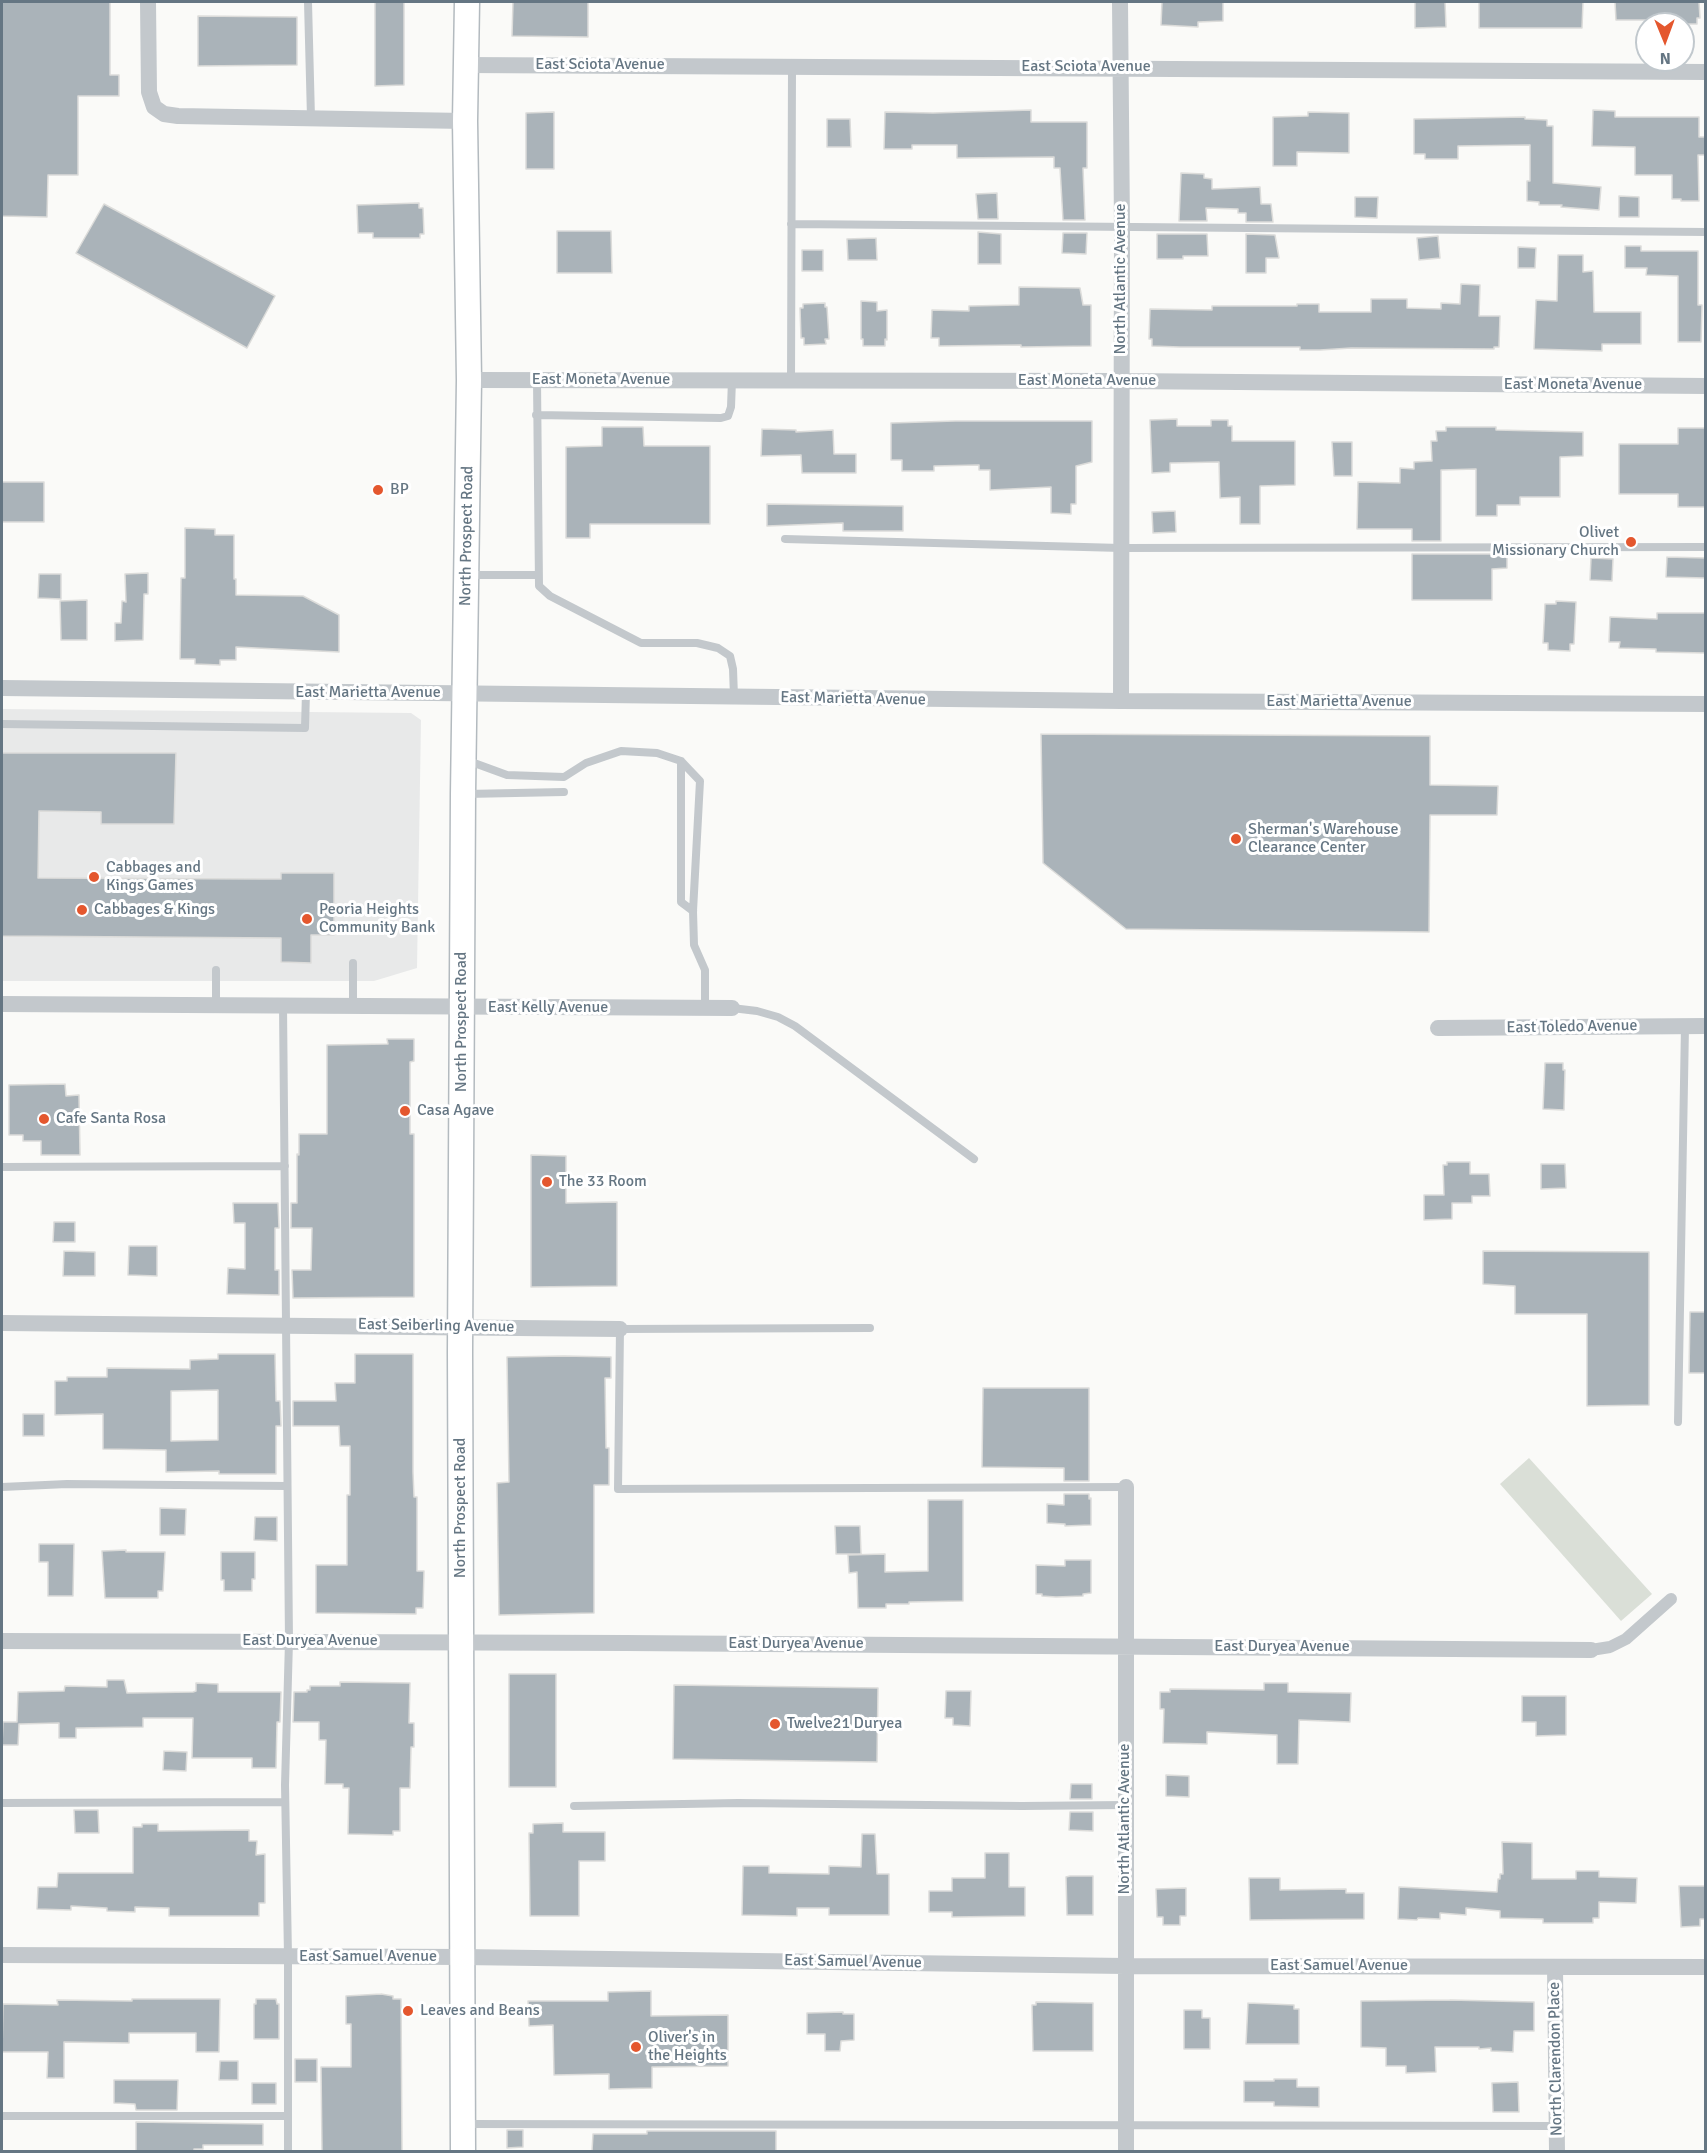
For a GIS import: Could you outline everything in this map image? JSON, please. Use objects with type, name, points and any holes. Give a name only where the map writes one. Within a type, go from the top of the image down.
[{"type":"main road","name":"North Prospect Road","points":[[463,2151],[461,1326],[463,759],[469,380],[465,121],[467,2]]},
{"type":"street","points":[[148,2],[149,92],[154,107],[164,114],[465,121]]},
{"type":"street","name":"North Atlantic Avenue","points":[[1120,2],[1121,701]]},
{"type":"street","name":"East Sciota Avenue","points":[[466,65],[1706,72]]},
{"type":"street","name":"East Moneta Avenue","points":[[469,380],[1121,381],[1706,386]]},
{"type":"street","name":"East Marietta Avenue","points":[[2,688],[1121,701],[1706,704]]},
{"type":"street","name":"East Kelly Avenue","points":[[2,1004],[732,1008]]},
{"type":"street","name":"East Toledo Avenue","points":[[1438,1028],[1706,1026]]},
{"type":"street","name":"East Seiberling Avenue","points":[[2,1323],[620,1329]]},
{"type":"street","name":"North Atlantic Avenue","points":[[1126,1487],[1126,2151]]},
{"type":"street","points":[[1591,1650],[1610,1647],[1626,1639],[1671,1599]]},
{"type":"street","name":"East Duryea Avenue","points":[[2,1641],[1591,1650]]},
{"type":"street","name":"East Samuel Avenue","points":[[2,1955],[462,1957],[1125,1966],[1706,1967]]},
{"type":"street","name":"North Clarendon Place","points":[[1555,1967],[1557,2151]]},
{"type":"lane","points":[[308,2],[311,118]]},
{"type":"lane","points":[[791,381],[792,67]]},
{"type":"lane","points":[[791,224],[1706,232]]},
{"type":"lane","points":[[537,380],[539,586],[550,596],[640,643],[697,644],[718,648],[730,656],[734,697]]},
{"type":"lane","points":[[536,415],[721,418],[728,416],[731,407],[732,380]]},
{"type":"lane","points":[[785,539],[1121,548],[1706,547]]},
{"type":"lane","points":[[466,575],[538,575]]},
{"type":"lane","points":[[2,724],[305,728],[306,693]]},
{"type":"lane","points":[[463,759],[507,775],[564,777],[586,763],[621,752],[657,753],[681,761],[700,781],[693,911],[694,945],[705,970],[705,1009]]},
{"type":"lane","points":[[681,761],[681,902],[693,911]]},
{"type":"lane","points":[[463,794],[564,792]]},
{"type":"lane","points":[[353,963],[353,1006]]},
{"type":"lane","points":[[216,970],[216,1005]]},
{"type":"lane","points":[[283,1005],[289,1641],[285,1802],[288,2151]]},
{"type":"lane","name":"East Kelly Avenue","points":[[732,1008],[757,1011],[778,1017],[795,1026],[974,1159]]},
{"type":"lane","points":[[1678,1422],[1685,1026]]},
{"type":"lane","points":[[2,1167],[285,1166]]},
{"type":"lane","name":"East Seiberling Avenue","points":[[620,1329],[870,1328]]},
{"type":"lane","points":[[620,1329],[618,1489],[1126,1487]]},
{"type":"lane","points":[[2,1486],[67,1484],[287,1486]]},
{"type":"lane","points":[[2,1803],[285,1802]]},
{"type":"lane","points":[[574,1806],[738,1803],[1125,1805]]},
{"type":"lane","points":[[2,2116],[288,2116]]},
{"type":"lane","points":[[462,2124],[1557,2126]]},
{"type":"shaded area","points":[[2,709],[411,713],[421,720],[417,968],[374,981],[2,981]]},
{"type":"shaded area","points":[[1529,1458],[1652,1594],[1621,1621],[1500,1484]]},
{"type":"building","points":[[2,2],[110,2],[110,75],[119,75],[119,96],[78,96],[78,175],[48,175],[47,217],[2,216]]},
{"type":"building","points":[[375,2],[404,2],[404,85],[375,86]]},
{"type":"building","points":[[513,2],[588,2],[588,37],[512,36]]},
{"type":"building","points":[[1162,2],[1223,2],[1223,21],[1198,22],[1198,27],[1161,25]]},
{"type":"building","points":[[1415,2],[1445,2],[1446,27],[1415,28]]},
{"type":"building","points":[[1479,2],[1583,2],[1582,28],[1479,28]]},
{"type":"building","points":[[1615,2],[1699,2],[1700,18],[1697,18],[1697,24],[1695,24],[1695,12],[1635,12],[1635,20],[1616,20]]},
{"type":"building","points":[[198,16],[297,17],[297,65],[198,66]]},
{"type":"building","points":[[1031,110],[1031,122],[1087,122],[1087,168],[1083,168],[1085,220],[1063,220],[1060,168],[1054,168],[1054,157],[957,158],[957,145],[912,145],[912,149],[884,149],[885,112]]},
{"type":"building","points":[[1593,110],[1615,111],[1615,117],[1699,117],[1699,137],[1706,137],[1706,155],[1698,155],[1699,201],[1672,199],[1672,175],[1635,175],[1635,147],[1592,146]]},
{"type":"building","points":[[554,112],[554,169],[526,169],[526,113]]},
{"type":"building","points":[[1308,112],[1349,113],[1349,153],[1297,152],[1297,166],[1273,166],[1273,117],[1308,116]]},
{"type":"building","points":[[1525,117],[1525,119],[1547,120],[1547,126],[1553,126],[1553,183],[1601,187],[1599,210],[1561,207],[1562,205],[1539,205],[1539,202],[1527,201],[1527,181],[1530,181],[1530,145],[1458,146],[1458,159],[1425,159],[1425,154],[1414,154],[1414,119]]},
{"type":"building","points":[[827,119],[850,119],[851,147],[827,147]]},
{"type":"building","points":[[1181,173],[1204,174],[1204,178],[1212,179],[1212,189],[1260,187],[1261,204],[1271,204],[1273,222],[1246,222],[1246,213],[1238,213],[1238,209],[1206,208],[1207,221],[1179,221]]},
{"type":"building","points":[[997,193],[998,219],[978,219],[976,194]]},
{"type":"building","points":[[1619,196],[1639,197],[1639,217],[1619,217]]},
{"type":"building","points":[[1355,197],[1378,197],[1377,218],[1355,217]]},
{"type":"building","points":[[419,203],[419,208],[423,208],[424,234],[420,234],[420,238],[373,238],[373,233],[358,233],[357,205]]},
{"type":"building","points":[[104,204],[275,296],[247,348],[76,253]]},
{"type":"building","points":[[557,231],[611,231],[612,273],[557,273]]},
{"type":"building","points":[[978,232],[1001,234],[1001,264],[978,264]]},
{"type":"building","points":[[1063,233],[1087,233],[1086,254],[1062,253]]},
{"type":"building","points":[[1157,234],[1207,234],[1208,256],[1157,259]]},
{"type":"building","points":[[1246,234],[1275,235],[1279,258],[1266,258],[1266,273],[1246,273]]},
{"type":"building","points":[[1438,236],[1440,258],[1419,260],[1417,238]]},
{"type":"building","points":[[876,238],[877,260],[848,260],[847,239]]},
{"type":"building","points":[[1625,246],[1641,246],[1641,251],[1698,251],[1698,305],[1702,305],[1701,342],[1678,342],[1678,276],[1646,275],[1647,268],[1625,268]]},
{"type":"building","points":[[1518,247],[1536,248],[1535,268],[1518,268]]},
{"type":"building","points":[[802,250],[823,250],[823,271],[802,271]]},
{"type":"building","points":[[1558,255],[1583,255],[1583,272],[1593,271],[1594,312],[1641,312],[1641,344],[1602,344],[1602,351],[1534,349],[1536,300],[1557,301]]},
{"type":"building","points":[[1461,284],[1480,285],[1479,316],[1500,316],[1499,347],[1494,347],[1494,349],[1300,350],[1300,347],[1152,346],[1152,339],[1149,339],[1150,309],[1212,310],[1212,306],[1319,304],[1319,312],[1371,312],[1371,299],[1407,299],[1407,308],[1441,309],[1441,303],[1460,304]]},
{"type":"building","points":[[1019,287],[1080,288],[1083,305],[1091,305],[1091,346],[939,346],[939,338],[931,338],[932,310],[969,311],[969,306],[1019,305]]},
{"type":"building","points":[[861,301],[877,302],[877,311],[887,310],[885,346],[863,346]]},
{"type":"building","points":[[825,303],[829,339],[825,339],[826,344],[804,345],[804,338],[801,338],[800,308],[803,308],[803,304]]},
{"type":"building","points":[[1177,419],[1177,426],[1211,426],[1211,420],[1228,420],[1228,426],[1232,426],[1232,441],[1295,441],[1295,485],[1260,486],[1260,524],[1240,524],[1240,497],[1220,498],[1219,462],[1170,463],[1170,472],[1152,473],[1150,420]]},
{"type":"building","points":[[1092,421],[1092,462],[1076,466],[1076,504],[1071,504],[1071,514],[1051,513],[1051,487],[990,490],[990,470],[979,470],[979,465],[934,466],[934,471],[902,471],[902,460],[891,460],[891,423]]},
{"type":"building","points":[[602,427],[643,427],[644,446],[710,446],[710,524],[590,524],[590,538],[566,538],[566,447],[602,446]]},
{"type":"building","points":[[1446,427],[1496,427],[1496,430],[1583,432],[1583,456],[1560,457],[1560,497],[1520,497],[1520,505],[1497,505],[1497,516],[1476,516],[1476,469],[1441,470],[1441,541],[1412,541],[1412,529],[1357,529],[1358,482],[1400,483],[1400,468],[1414,469],[1414,462],[1432,461],[1431,441],[1437,441],[1436,431],[1446,431]]},
{"type":"building","points":[[1678,428],[1706,428],[1706,507],[1678,507],[1678,494],[1619,494],[1619,444],[1678,444]]},
{"type":"building","points":[[762,429],[796,430],[796,432],[833,430],[834,454],[856,454],[856,473],[802,473],[801,455],[761,456]]},
{"type":"building","points":[[1332,442],[1352,442],[1352,476],[1334,476]]},
{"type":"building","points":[[2,482],[44,482],[44,522],[2,522]]},
{"type":"building","points":[[767,504],[903,506],[903,531],[843,531],[843,523],[767,526]]},
{"type":"building","points":[[1175,511],[1176,532],[1153,533],[1152,512]]},
{"type":"building","points":[[185,528],[215,529],[215,535],[234,535],[236,595],[303,596],[339,615],[339,652],[236,647],[236,660],[220,660],[220,665],[195,664],[195,659],[180,659],[181,578],[185,578]]},
{"type":"building","points":[[1412,554],[1507,554],[1507,568],[1492,569],[1492,600],[1412,600]]},
{"type":"building","points":[[1667,557],[1706,558],[1706,578],[1666,577]]},
{"type":"building","points":[[1591,558],[1613,559],[1612,581],[1590,580]]},
{"type":"building","points":[[148,573],[148,594],[144,594],[143,640],[115,641],[115,623],[121,623],[122,601],[126,602],[125,574]]},
{"type":"building","points":[[39,574],[61,574],[61,599],[38,598]]},
{"type":"building","points":[[87,600],[87,640],[61,640],[60,601]]},
{"type":"building","points":[[1556,601],[1576,602],[1574,644],[1570,644],[1570,651],[1548,650],[1548,643],[1543,643],[1545,604],[1556,604]]},
{"type":"building","points":[[1657,613],[1706,613],[1706,653],[1656,652],[1656,649],[1619,648],[1620,642],[1609,642],[1610,617],[1657,619]]},
{"type":"building","name":"Sherman's Warehouse Clearance Center","points":[[1041,734],[1430,736],[1430,785],[1498,786],[1497,815],[1430,815],[1429,932],[1126,929],[1043,863]]},
{"type":"building","points":[[2,753],[176,753],[174,824],[101,824],[101,812],[39,811],[38,878],[281,879],[281,873],[334,873],[334,935],[311,935],[311,963],[281,962],[281,938],[2,936]]},
{"type":"building","points":[[387,1039],[414,1039],[414,1061],[410,1062],[410,1134],[414,1134],[414,1297],[293,1298],[292,1270],[311,1270],[312,1228],[291,1228],[291,1203],[297,1203],[299,1134],[327,1134],[327,1045],[388,1044]]},
{"type":"building","points":[[1545,1063],[1563,1063],[1563,1070],[1565,1070],[1564,1110],[1543,1109]]},
{"type":"building","points":[[65,1084],[66,1096],[79,1095],[80,1155],[41,1155],[41,1141],[23,1141],[23,1135],[9,1135],[9,1085]]},
{"type":"building","points":[[531,1155],[566,1156],[566,1203],[617,1202],[617,1286],[531,1287]]},
{"type":"building","points":[[1447,1162],[1470,1162],[1470,1174],[1489,1174],[1490,1196],[1472,1196],[1472,1203],[1452,1203],[1452,1219],[1424,1220],[1424,1195],[1444,1195],[1443,1165],[1447,1165]]},
{"type":"building","points":[[1541,1164],[1565,1164],[1566,1188],[1541,1189]]},
{"type":"building","points":[[233,1203],[278,1203],[279,1228],[275,1228],[275,1270],[279,1270],[279,1295],[227,1294],[228,1268],[245,1269],[245,1223],[234,1223]]},
{"type":"building","points":[[54,1222],[75,1222],[75,1242],[53,1242]]},
{"type":"building","points":[[129,1246],[157,1246],[157,1276],[128,1275]]},
{"type":"building","points":[[64,1251],[95,1252],[95,1276],[63,1276]]},
{"type":"building","points":[[1483,1251],[1649,1252],[1649,1405],[1587,1406],[1587,1314],[1515,1314],[1515,1286],[1483,1284]]},
{"type":"building","points":[[1690,1312],[1706,1312],[1706,1373],[1689,1373]]},
{"type":"building","points":[[218,1354],[275,1354],[276,1401],[280,1401],[281,1426],[276,1426],[276,1474],[219,1474],[219,1471],[166,1472],[166,1450],[103,1449],[103,1414],[55,1415],[55,1381],[67,1381],[67,1377],[107,1377],[107,1368],[190,1369],[190,1360],[218,1359]],"holes":[[[218,1390],[218,1440],[171,1441],[171,1391]]]},
{"type":"building","points":[[355,1354],[413,1354],[413,1472],[414,1497],[417,1497],[417,1571],[424,1571],[423,1608],[416,1608],[416,1614],[316,1613],[316,1565],[347,1565],[350,1446],[340,1446],[339,1426],[293,1426],[293,1401],[336,1401],[335,1383],[355,1383]]},
{"type":"building","points":[[507,1357],[611,1357],[611,1378],[605,1378],[609,1485],[594,1485],[594,1613],[499,1615],[497,1483],[509,1482]]},
{"type":"building","points":[[983,1388],[1089,1388],[1089,1481],[1064,1481],[1064,1468],[982,1467]]},
{"type":"building","points":[[23,1414],[44,1414],[44,1436],[23,1436]]},
{"type":"building","points":[[1064,1494],[1089,1494],[1091,1525],[1065,1526],[1065,1524],[1047,1523],[1047,1504],[1064,1505]]},
{"type":"building","points":[[928,1500],[963,1500],[963,1601],[909,1602],[909,1604],[886,1604],[886,1608],[858,1608],[857,1572],[849,1573],[848,1555],[885,1554],[885,1572],[928,1571]]},
{"type":"building","points":[[160,1508],[186,1509],[185,1535],[160,1535]]},
{"type":"building","points":[[255,1517],[277,1517],[277,1541],[254,1540]]},
{"type":"building","points":[[835,1526],[860,1526],[861,1554],[836,1554]]},
{"type":"building","points":[[39,1544],[74,1544],[73,1596],[48,1596],[48,1562],[39,1562]]},
{"type":"building","points":[[126,1550],[126,1552],[165,1552],[163,1591],[158,1591],[158,1598],[105,1598],[102,1551]]},
{"type":"building","points":[[221,1552],[255,1552],[255,1579],[252,1579],[252,1591],[224,1591],[224,1580],[221,1580]]},
{"type":"building","points":[[1065,1560],[1091,1560],[1091,1593],[1083,1594],[1083,1596],[1056,1597],[1036,1594],[1036,1565],[1065,1566]]},
{"type":"building","points":[[509,1674],[556,1674],[556,1787],[509,1787]]},
{"type":"building","points":[[107,1680],[124,1680],[127,1693],[193,1692],[196,1691],[196,1683],[218,1684],[218,1692],[281,1692],[280,1722],[277,1722],[276,1768],[252,1768],[252,1758],[192,1758],[193,1718],[143,1718],[143,1727],[76,1728],[76,1738],[59,1738],[59,1723],[19,1724],[18,1745],[2,1745],[3,1722],[17,1722],[18,1692],[64,1691],[65,1686],[107,1687]]},
{"type":"building","points":[[340,1682],[410,1683],[409,1723],[414,1723],[414,1747],[411,1747],[410,1788],[400,1788],[400,1831],[393,1831],[393,1835],[348,1834],[349,1788],[343,1788],[343,1784],[325,1784],[326,1740],[319,1740],[319,1722],[293,1722],[294,1692],[307,1692],[310,1686],[340,1686]]},
{"type":"building","points":[[1264,1683],[1288,1683],[1288,1692],[1351,1693],[1350,1722],[1299,1720],[1298,1764],[1277,1764],[1277,1735],[1207,1732],[1207,1744],[1163,1743],[1164,1709],[1160,1709],[1160,1692],[1170,1692],[1170,1689],[1264,1690]]},
{"type":"building","name":"Twelve21 Duryea","points":[[674,1685],[878,1688],[877,1762],[673,1759]]},
{"type":"building","points":[[946,1691],[971,1691],[970,1726],[953,1725],[953,1718],[945,1718]]},
{"type":"building","points":[[1522,1696],[1566,1696],[1566,1735],[1536,1736],[1536,1722],[1522,1722]]},
{"type":"building","points":[[164,1751],[187,1752],[186,1771],[163,1770]]},
{"type":"building","points":[[1166,1775],[1189,1776],[1189,1797],[1166,1796]]},
{"type":"building","points":[[1071,1784],[1092,1784],[1092,1799],[1070,1799]]},
{"type":"building","points":[[74,1810],[98,1810],[99,1833],[75,1833]]},
{"type":"building","points":[[1070,1812],[1093,1812],[1093,1831],[1069,1830]]},
{"type":"building","points":[[563,1823],[563,1832],[605,1832],[605,1861],[579,1861],[579,1916],[530,1916],[529,1833],[533,1833],[533,1824]]},
{"type":"building","points":[[142,1824],[158,1824],[158,1831],[249,1830],[249,1841],[257,1841],[256,1855],[265,1854],[265,1903],[259,1903],[259,1916],[169,1916],[169,1908],[135,1907],[135,1912],[71,1906],[71,1910],[37,1909],[38,1887],[57,1887],[58,1873],[133,1873],[133,1827],[142,1827]]},
{"type":"building","points":[[862,1834],[875,1834],[877,1874],[889,1874],[889,1915],[829,1915],[829,1908],[797,1908],[797,1916],[742,1915],[743,1866],[769,1866],[769,1873],[829,1874],[829,1866],[861,1867]]},
{"type":"building","points":[[1502,1842],[1532,1843],[1532,1879],[1576,1879],[1576,1871],[1599,1871],[1599,1877],[1637,1878],[1636,1903],[1599,1902],[1599,1918],[1593,1918],[1593,1923],[1543,1923],[1543,1919],[1500,1918],[1500,1911],[1466,1908],[1466,1915],[1440,1913],[1440,1919],[1398,1919],[1399,1887],[1497,1892],[1498,1879],[1500,1879],[1500,1874],[1503,1874]]},
{"type":"building","points":[[985,1853],[1009,1853],[1009,1887],[1025,1887],[1025,1916],[952,1917],[952,1912],[929,1912],[929,1891],[952,1891],[952,1878],[985,1878]]},
{"type":"building","points":[[1093,1876],[1093,1915],[1067,1915],[1066,1877]]},
{"type":"building","points":[[1249,1878],[1280,1878],[1280,1890],[1346,1889],[1346,1893],[1364,1893],[1364,1919],[1250,1920]]},
{"type":"building","points":[[1679,1886],[1706,1886],[1706,1919],[1700,1919],[1700,1926],[1681,1927]]},
{"type":"building","points":[[1186,1888],[1186,1916],[1180,1916],[1180,1925],[1163,1925],[1163,1917],[1157,1917],[1156,1889]]},
{"type":"building","points":[[651,1991],[651,2016],[728,2015],[728,2066],[652,2067],[652,2088],[609,2089],[609,2074],[554,2075],[553,2025],[529,2026],[528,2001],[608,2001],[608,1992]]},
{"type":"building","points":[[381,1994],[393,1996],[393,1999],[401,1999],[402,2151],[322,2151],[321,2067],[351,2067],[351,2024],[346,2024],[346,1996]]},
{"type":"building","points":[[132,1999],[220,1999],[219,2052],[196,2052],[196,2033],[129,2033],[129,2043],[64,2042],[64,2078],[47,2078],[48,2052],[2,2052],[3,2004],[58,2005],[57,2000],[132,2001]]},
{"type":"building","points":[[256,1999],[276,1999],[279,2004],[279,2039],[254,2039]]},
{"type":"building","points":[[1361,2001],[1534,2002],[1534,2031],[1514,2031],[1513,2052],[1491,2051],[1491,2048],[1479,2049],[1479,2047],[1435,2047],[1436,2072],[1406,2073],[1406,2066],[1386,2066],[1386,2048],[1361,2047]]},
{"type":"building","points":[[1036,2002],[1093,2003],[1093,2051],[1033,2051],[1032,2005],[1036,2005]]},
{"type":"building","points":[[1248,2003],[1294,2005],[1294,2009],[1299,2009],[1299,2044],[1246,2044]]},
{"type":"building","points":[[1184,2010],[1202,2010],[1202,2018],[1210,2018],[1210,2049],[1184,2049]]},
{"type":"building","points":[[843,2012],[843,2014],[854,2014],[854,2040],[841,2041],[840,2051],[825,2051],[825,2034],[807,2034],[807,2013]]},
{"type":"building","points":[[295,2059],[317,2059],[317,2082],[295,2082]]},
{"type":"building","points":[[220,2061],[238,2061],[238,2080],[219,2080]]},
{"type":"building","points":[[1274,2079],[1297,2079],[1297,2087],[1319,2087],[1319,2107],[1274,2106],[1274,2102],[1244,2102],[1244,2081],[1274,2081]]},
{"type":"building","points":[[114,2080],[178,2080],[177,2110],[136,2110],[135,2104],[114,2103]]},
{"type":"building","points":[[1518,2082],[1519,2112],[1493,2112],[1492,2083]]},
{"type":"building","points":[[252,2083],[276,2083],[276,2104],[252,2104]]},
{"type":"building","points":[[136,2122],[263,2124],[263,2145],[203,2145],[203,2149],[194,2149],[194,2151],[136,2151]]},
{"type":"building","points":[[507,2130],[523,2130],[523,2147],[507,2148]]},
{"type":"building","points":[[647,2131],[776,2131],[776,2151],[592,2151],[593,2134],[647,2134]]},
{"type":"place","name":"BP","points":[[378,490]]},
{"type":"place","name":"Olivet Missionary Church","points":[[1631,542]]},
{"type":"place","name":"Sherman's Warehouse Clearance Center","points":[[1236,839]]},
{"type":"place","name":"Cabbages and Kings Games","points":[[94,877]]},
{"type":"place","name":"Cabbages & Kings","points":[[82,910]]},
{"type":"place","name":"Peoria Heights Community Bank","points":[[307,919]]},
{"type":"place","name":"Casa Agave","points":[[405,1111]]},
{"type":"place","name":"Cafe Santa Rosa","points":[[44,1119]]},
{"type":"place","name":"The 33 Room","points":[[547,1182]]},
{"type":"place","name":"Twelve21 Duryea","points":[[775,1724]]},
{"type":"place","name":"Leaves and Beans","points":[[408,2011]]},
{"type":"place","name":"Oliver's in the Heights","points":[[636,2047]]}]
